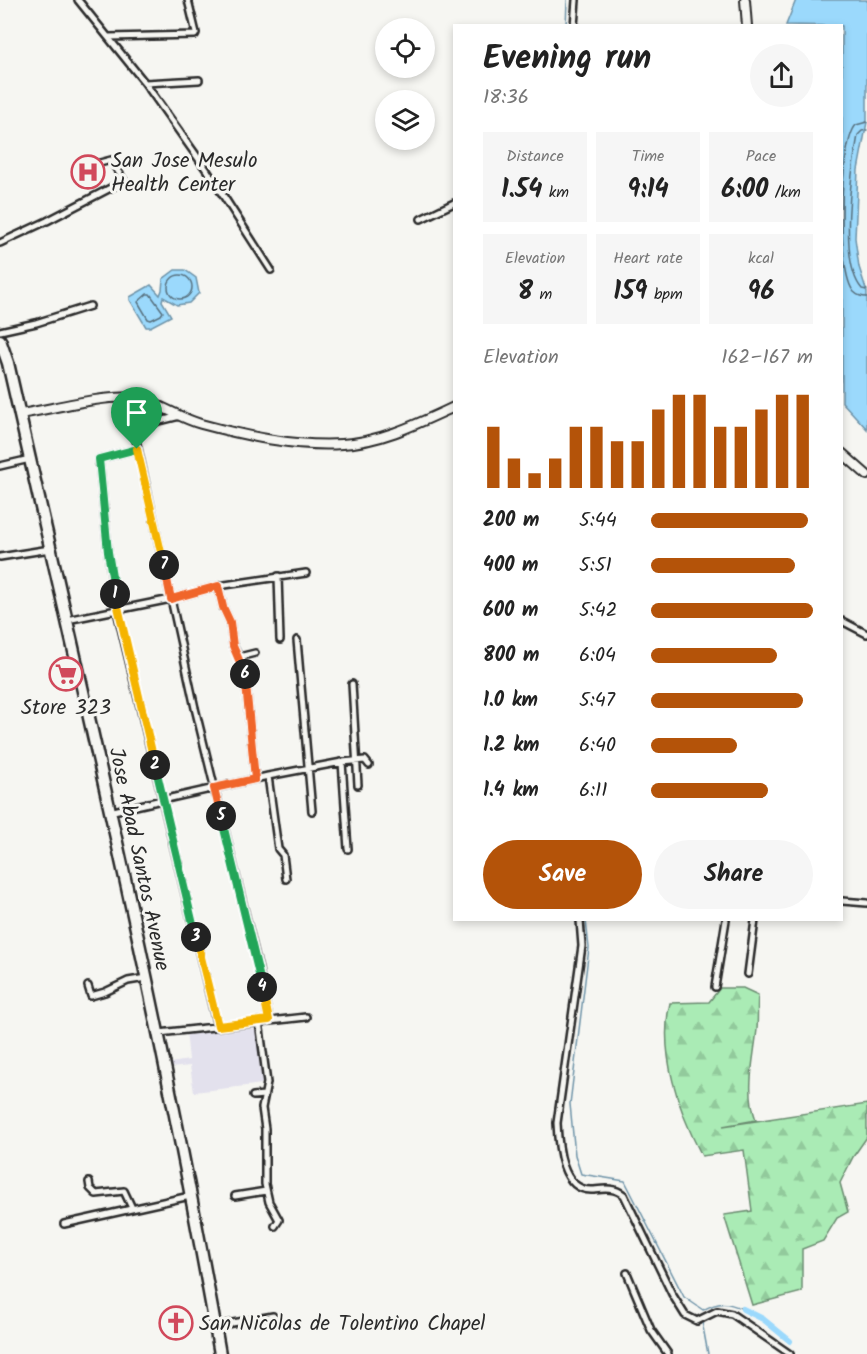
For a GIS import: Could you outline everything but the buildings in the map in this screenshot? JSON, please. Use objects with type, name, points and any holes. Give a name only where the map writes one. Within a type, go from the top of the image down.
[{"type":"highway","name":"Jose Abad Santos Avenue","points":[[0,340],[8,363],[84,690],[159,1033],[220,1354]]},
{"type":"main road","points":[[745,0],[747,24]]},
{"type":"main road","points":[[20,414],[114,398],[133,398],[147,401],[198,423],[229,431],[294,443],[342,444],[382,436],[453,407]]},
{"type":"main road","points":[[843,454],[867,475]]},
{"type":"street","points":[[78,0],[145,83],[208,172],[272,270]]},
{"type":"street","points":[[109,37],[195,35],[188,0]]},
{"type":"street","points":[[574,24],[576,0]]},
{"type":"street","points":[[145,83],[200,80]]},
{"type":"street","points":[[0,243],[124,180],[111,160],[96,164]]},
{"type":"street","points":[[421,219],[453,203]]},
{"type":"street","points":[[0,331],[90,306]]},
{"type":"street","points":[[181,416],[144,425],[135,430],[137,449],[269,1020]]},
{"type":"street","points":[[137,449],[102,456],[99,459],[108,552],[117,611],[218,1026]]},
{"type":"street","points":[[0,466],[30,459]]},
{"type":"street","points":[[0,557],[50,549]]},
{"type":"street","points":[[67,620],[171,599],[218,586],[306,573]]},
{"type":"street","points":[[278,576],[280,640]]},
{"type":"street","points":[[218,586],[223,607],[230,622],[233,646],[245,674],[255,779]]},
{"type":"street","points":[[843,622],[866,634],[867,641]]},
{"type":"street","points":[[297,640],[312,811]]},
{"type":"street","points":[[239,657],[255,653]]},
{"type":"street","points":[[352,684],[358,785]]},
{"type":"street","points":[[109,812],[308,768],[357,760],[365,760],[369,765]]},
{"type":"street","points":[[342,762],[348,849]]},
{"type":"street","points":[[267,776],[278,849],[283,855],[286,879]]},
{"type":"street","points":[[843,901],[867,903]]},
{"type":"street","points":[[580,921],[582,946],[558,1108],[558,1138],[562,1162],[570,1179],[585,1190],[614,1190],[624,1195],[667,1284],[685,1315],[697,1321],[717,1311],[732,1314],[790,1354]]},
{"type":"street","points":[[715,987],[726,921]]},
{"type":"street","points":[[748,974],[755,921]]},
{"type":"street","points":[[88,986],[92,996],[128,981],[146,978]]},
{"type":"street","points":[[159,1033],[306,1017]]},
{"type":"street","points":[[259,1021],[267,1083],[262,1108],[265,1129],[266,1191],[279,1220],[275,1226]]},
{"type":"street","points":[[253,1096],[264,1095]]},
{"type":"street","points":[[89,1182],[90,1188],[96,1194],[124,1191],[132,1208]]},
{"type":"street","points":[[235,1196],[266,1191]]},
{"type":"street","points":[[64,1224],[190,1196]]},
{"type":"street","points":[[627,1273],[651,1330],[668,1354]]},
{"type":"street","points":[[215,1326],[273,1316]]},
{"type":"shaded area","points":[[256,1023],[263,1084],[194,1092],[190,1066],[171,1068],[170,1063],[189,1060],[186,1031]]},
{"type":"green space","points":[[720,988],[743,988],[758,995],[751,1086],[756,1120],[723,1126],[867,1104],[867,1137],[853,1157],[840,1183],[848,1212],[837,1218],[823,1241],[802,1249],[802,1292],[752,1305],[724,1215],[752,1211],[744,1150],[702,1156],[679,1101],[669,1061],[667,1022],[670,1003],[709,1002]]},
{"type":"water","points":[[796,0],[867,0],[867,122],[858,170],[855,238],[859,267],[867,292],[867,429],[843,403],[843,24],[786,24]]},
{"type":"water","points":[[175,270],[185,270],[196,278],[199,293],[189,303],[177,305],[163,297],[162,301],[171,316],[146,327],[130,297],[151,285],[160,295],[163,279]]},
{"type":"waterway","points":[[566,24],[567,0]]},
{"type":"waterway","points":[[586,921],[589,948],[570,1104],[575,1155],[581,1174],[625,1181],[684,1297],[703,1310],[723,1304],[743,1309]]},
{"type":"waterway","points":[[743,1309],[763,1319],[790,1341]]},
{"type":"waterway","points":[[704,1319],[703,1327],[708,1354]]},
{"type":"place","name":"San Jose Mesulo Health Center","points":[[88,172]]},
{"type":"place","name":"Store 323","points":[[66,674]]},
{"type":"place","name":"San Nicolas de Tolentino Chapel","points":[[176,1323]]},
{"type":"route","points":[[137,449],[171,599],[218,586],[223,607],[230,622],[233,646],[245,674],[255,779],[214,788],[259,970],[269,1020],[218,1026],[117,611],[98,464],[102,456],[137,449]]}]
